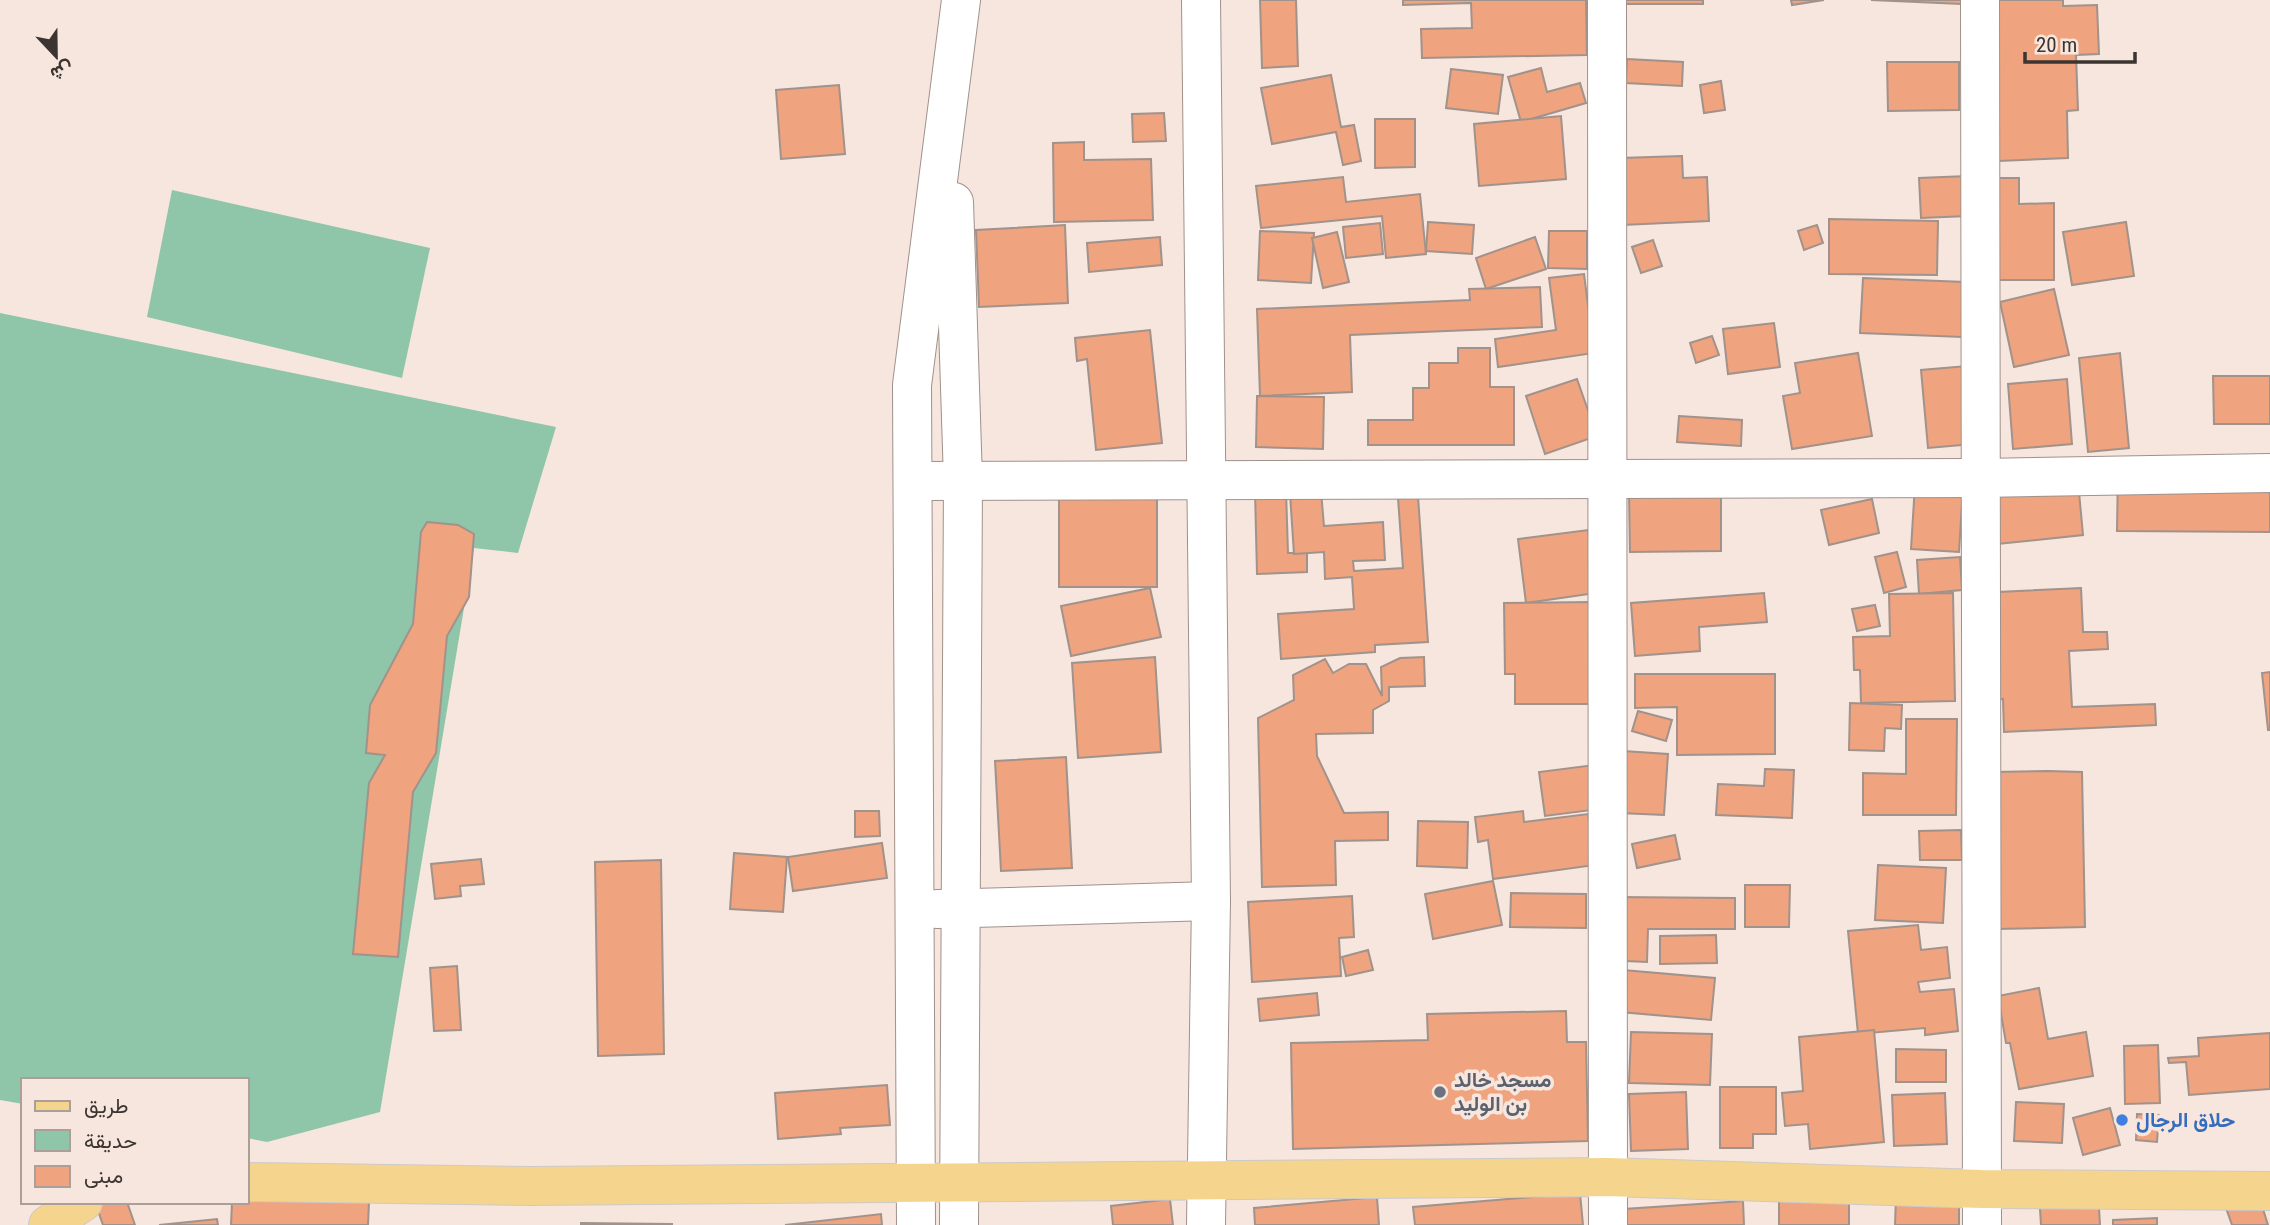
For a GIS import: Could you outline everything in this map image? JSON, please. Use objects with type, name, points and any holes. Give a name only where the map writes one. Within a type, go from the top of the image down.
[{"type":"main road","points":[[248,1182],[530,1186],[1607,1177],[1982,1207],[2270,1191]]},
{"type":"main road","points":[[48,1225],[80,1204]]},
{"type":"street","points":[[916,1225],[912,385],[961,0]]},
{"type":"street","points":[[1202,0],[1212,901],[1206,1225]]},
{"type":"street","points":[[1607,0],[1608,1225]]},
{"type":"street","points":[[1980,0],[1982,1207]]},
{"type":"street","points":[[950,83],[963,480],[959,1225]]},
{"type":"street","points":[[914,481],[1981,478],[2270,472]]},
{"type":"street","points":[[915,910],[1212,901]]},
{"type":"green space","points":[[172,190],[430,248],[402,378],[147,317]]},
{"type":"green space","points":[[0,313],[556,427],[518,553],[474,548],[380,1112],[267,1142],[248,1138],[248,1078],[21,1078],[21,1104],[0,1100]]},
{"type":"building","points":[[1260,0],[1296,0],[1298,66],[1262,68]]},
{"type":"building","points":[[1403,0],[1586,0],[1587,55],[1422,58],[1421,29],[1472,28],[1471,3],[1403,5]]},
{"type":"building","points":[[1616,0],[1703,0],[1703,4],[1616,4]]},
{"type":"building","points":[[1791,0],[1824,0],[1792,5]]},
{"type":"building","points":[[1871,0],[1961,0],[1961,4]]},
{"type":"building","points":[[1994,0],[2063,0],[2063,6],[2097,5],[2099,54],[2076,55],[2078,110],[2067,111],[2068,158],[1999,161]]},
{"type":"building","points":[[1627,59],[1683,62],[1682,86],[1626,83]]},
{"type":"building","points":[[1887,62],[1959,62],[1959,110],[1888,111]]},
{"type":"building","points":[[1541,68],[1547,92],[1580,83],[1586,103],[1521,122],[1508,77]]},
{"type":"building","points":[[1451,69],[1503,75],[1498,114],[1446,108]]},
{"type":"building","points":[[1331,75],[1341,127],[1354,125],[1361,161],[1343,165],[1336,132],[1272,144],[1261,88]]},
{"type":"building","points":[[1721,81],[1725,110],[1704,113],[1700,85]]},
{"type":"building","points":[[839,85],[845,154],[781,159],[776,90]]},
{"type":"building","points":[[1164,113],[1166,141],[1133,142],[1132,114]]},
{"type":"building","points":[[1561,116],[1566,179],[1479,186],[1474,124]]},
{"type":"building","points":[[1375,119],[1415,119],[1415,167],[1375,168]]},
{"type":"building","points":[[1084,142],[1084,160],[1151,159],[1153,220],[1054,222],[1053,143]]},
{"type":"building","points":[[1682,156],[1683,178],[1707,177],[1709,221],[1623,225],[1620,158]]},
{"type":"building","points":[[1967,176],[1968,216],[1921,218],[1919,178]]},
{"type":"building","points":[[1343,177],[1346,202],[1420,194],[1426,254],[1386,258],[1382,216],[1261,228],[1256,186]]},
{"type":"building","points":[[1990,178],[2019,178],[2019,204],[2054,203],[2054,280],[1989,280]]},
{"type":"building","points":[[1829,219],[1938,221],[1937,275],[1829,274]]},
{"type":"building","points":[[1428,222],[1474,225],[1472,254],[1426,251]]},
{"type":"building","points":[[2126,222],[2134,276],[2072,285],[2063,232]]},
{"type":"building","points":[[1380,223],[1383,254],[1346,258],[1343,227]]},
{"type":"building","points":[[1065,225],[1068,303],[979,307],[976,230]]},
{"type":"building","points":[[1817,225],[1823,243],[1804,250],[1798,231]]},
{"type":"building","points":[[1260,231],[1314,233],[1311,283],[1258,280]]},
{"type":"building","points":[[1549,231],[1587,231],[1587,269],[1548,268]]},
{"type":"building","points":[[1337,232],[1349,282],[1323,288],[1312,238]]},
{"type":"building","points":[[1160,237],[1162,265],[1089,272],[1087,243]]},
{"type":"building","points":[[1535,237],[1546,269],[1486,289],[1476,258]]},
{"type":"building","points":[[1653,240],[1662,266],[1641,273],[1632,247]]},
{"type":"building","points":[[1584,274],[1594,353],[1498,367],[1495,339],[1556,330],[1549,278]]},
{"type":"building","points":[[1863,278],[1965,282],[1962,337],[1860,333]]},
{"type":"building","points":[[1540,287],[1542,327],[1350,335],[1352,392],[1260,396],[1257,309],[1470,300],[1469,289]]},
{"type":"building","points":[[2054,289],[2069,355],[2014,367],[2000,302]]},
{"type":"building","points":[[1774,323],[1780,367],[1728,374],[1723,329]]},
{"type":"building","points":[[1150,330],[1162,443],[1096,450],[1087,359],[1077,361],[1075,338]]},
{"type":"building","points":[[1712,336],[1719,355],[1696,363],[1690,343]]},
{"type":"building","points":[[1458,348],[1490,348],[1490,387],[1514,387],[1514,445],[1368,445],[1368,420],[1413,420],[1413,388],[1429,388],[1429,363],[1458,363]]},
{"type":"building","points":[[1858,353],[1872,436],[1792,449],[1783,396],[1800,393],[1795,363]]},
{"type":"building","points":[[2120,353],[2129,448],[2088,452],[2079,358]]},
{"type":"building","points":[[1967,366],[1973,444],[1928,448],[1921,370]]},
{"type":"building","points":[[2213,376],[2270,376],[2270,424],[2214,424]]},
{"type":"building","points":[[1577,379],[1597,436],[1545,454],[1526,396]]},
{"type":"building","points":[[2067,379],[2072,444],[2013,449],[2008,384]]},
{"type":"building","points":[[1257,396],[1324,397],[1323,449],[1256,447]]},
{"type":"building","points":[[1679,416],[1742,420],[1741,446],[1677,442]]},
{"type":"building","points":[[2118,469],[2270,484],[2270,532],[2117,531]]},
{"type":"building","points":[[2078,481],[2083,535],[1998,544],[1992,490]]},
{"type":"building","points":[[1915,484],[1963,487],[1959,552],[1911,549]]},
{"type":"building","points":[[1059,488],[1157,488],[1157,587],[1059,587]]},
{"type":"building","points":[[1286,490],[1288,553],[1307,553],[1307,572],[1257,574],[1255,491]]},
{"type":"building","points":[[1321,491],[1324,526],[1383,522],[1385,560],[1353,561],[1354,571],[1403,568],[1398,498],[1418,496],[1428,642],[1375,645],[1375,652],[1281,659],[1278,614],[1354,609],[1352,577],[1325,579],[1324,552],[1294,554],[1290,494]]},
{"type":"building","points":[[1721,492],[1721,551],[1630,552],[1629,493]]},
{"type":"building","points":[[1872,499],[1879,533],[1829,545],[1821,510]]},
{"type":"building","points":[[427,522],[458,525],[474,534],[469,597],[447,636],[436,753],[413,792],[398,957],[353,954],[369,783],[385,755],[366,753],[370,705],[413,624],[421,532]]},
{"type":"building","points":[[1588,530],[1596,593],[1526,603],[1518,539]]},
{"type":"building","points":[[1897,552],[1906,587],[1884,593],[1875,557]]},
{"type":"building","points":[[1960,557],[1962,590],[1919,594],[1917,560]]},
{"type":"building","points":[[1150,588],[1161,637],[1071,656],[1061,606]]},
{"type":"building","points":[[2081,588],[2083,632],[2107,632],[2108,649],[2069,651],[2072,707],[2155,704],[2156,725],[2004,732],[2003,699],[1980,700],[1977,593]]},
{"type":"building","points":[[1764,593],[1767,622],[1699,627],[1700,651],[1635,656],[1631,603]]},
{"type":"building","points":[[1953,593],[1955,701],[1861,703],[1860,670],[1854,670],[1853,637],[1890,636],[1889,594]]},
{"type":"building","points":[[1593,602],[1593,704],[1515,704],[1515,674],[1505,674],[1504,603]]},
{"type":"building","points":[[1875,605],[1880,626],[1857,631],[1852,609]]},
{"type":"building","points":[[1155,657],[1161,752],[1078,758],[1072,663]]},
{"type":"building","points":[[1424,657],[1425,686],[1389,687],[1389,701],[1373,710],[1373,733],[1316,734],[1317,756],[1344,813],[1388,812],[1388,840],[1335,841],[1336,885],[1262,887],[1258,718],[1294,700],[1293,675],[1325,659],[1333,673],[1349,664],[1366,664],[1382,696],[1381,667],[1400,658]]},
{"type":"building","points":[[2270,672],[2270,730],[2268,730],[2262,673]]},
{"type":"building","points":[[1635,674],[1775,674],[1775,754],[1677,755],[1677,707],[1635,708]]},
{"type":"building","points":[[1850,703],[1902,705],[1901,729],[1885,728],[1884,751],[1849,750]]},
{"type":"building","points":[[1638,711],[1672,720],[1666,741],[1632,731]]},
{"type":"building","points":[[1906,719],[1957,719],[1956,815],[1863,815],[1863,773],[1906,774]]},
{"type":"building","points":[[1623,751],[1668,754],[1664,815],[1619,813]]},
{"type":"building","points":[[1066,757],[1072,868],[1001,871],[995,761]]},
{"type":"building","points":[[1594,765],[1600,809],[1545,816],[1539,772]]},
{"type":"building","points":[[1765,769],[1794,770],[1792,818],[1716,815],[1718,784],[1764,786]]},
{"type":"building","points":[[1994,772],[2082,772],[2085,927],[1997,929]]},
{"type":"building","points":[[855,811],[879,811],[880,836],[855,837]]},
{"type":"building","points":[[1523,811],[1524,822],[1588,814],[1595,865],[1493,879],[1488,840],[1478,842],[1475,817]]},
{"type":"building","points":[[1418,821],[1468,822],[1467,868],[1417,866]]},
{"type":"building","points":[[1961,830],[1962,860],[1920,860],[1919,831]]},
{"type":"building","points":[[1675,835],[1680,859],[1637,868],[1632,844]]},
{"type":"building","points":[[882,843],[887,878],[793,891],[788,857]]},
{"type":"building","points":[[734,853],[787,857],[783,912],[730,909]]},
{"type":"building","points":[[481,859],[484,884],[460,886],[461,896],[435,899],[431,864]]},
{"type":"building","points":[[661,860],[664,1054],[598,1056],[595,862]]},
{"type":"building","points":[[1878,865],[1946,868],[1943,923],[1875,920]]},
{"type":"building","points":[[1493,881],[1502,925],[1433,939],[1425,894]]},
{"type":"building","points":[[1745,885],[1790,885],[1789,927],[1745,927]]},
{"type":"building","points":[[1511,893],[1586,894],[1586,928],[1510,927]]},
{"type":"building","points":[[1352,896],[1354,937],[1339,938],[1341,976],[1252,982],[1248,902]]},
{"type":"building","points":[[1616,897],[1735,898],[1735,929],[1648,929],[1647,962],[1625,961]]},
{"type":"building","points":[[1918,925],[1921,950],[1947,947],[1950,978],[1918,982],[1920,992],[1954,989],[1958,1031],[1925,1035],[1925,1028],[1858,1034],[1848,931]]},
{"type":"building","points":[[1716,935],[1717,963],[1660,964],[1660,936]]},
{"type":"building","points":[[1368,950],[1373,970],[1346,976],[1342,957]]},
{"type":"building","points":[[457,966],[461,1030],[434,1031],[430,968]]},
{"type":"building","points":[[1623,970],[1715,978],[1711,1020],[1620,1012]]},
{"type":"building","points":[[2039,988],[2048,1039],[2086,1032],[2093,1076],[2019,1089],[2010,1043],[2006,1043],[1998,996]]},
{"type":"building","points":[[1317,993],[1319,1015],[1260,1021],[1258,999]]},
{"type":"building","name":"مسجد خالد بن الوليد","points":[[1566,1011],[1567,1042],[1586,1042],[1588,1141],[1293,1149],[1291,1043],[1428,1040],[1427,1014]]},
{"type":"building","points":[[1874,1030],[1884,1142],[1810,1149],[1808,1124],[1785,1126],[1782,1093],[1803,1091],[1799,1037]]},
{"type":"building","points":[[1631,1032],[1712,1034],[1710,1085],[1629,1083]]},
{"type":"building","points":[[2270,1033],[2270,1089],[2189,1095],[2186,1062],[2169,1063],[2168,1058],[2199,1056],[2198,1038]]},
{"type":"building","points":[[2158,1045],[2160,1103],[2125,1104],[2124,1046]]},
{"type":"building","points":[[1896,1049],[1946,1050],[1946,1082],[1896,1082]]},
{"type":"building","points":[[887,1085],[890,1125],[840,1128],[841,1134],[778,1139],[775,1093]]},
{"type":"building","points":[[1720,1087],[1776,1087],[1776,1134],[1753,1134],[1753,1148],[1720,1148]]},
{"type":"building","points":[[1686,1092],[1688,1149],[1631,1151],[1629,1094]]},
{"type":"building","points":[[1945,1093],[1947,1144],[1894,1146],[1892,1095]]},
{"type":"building","points":[[2016,1102],[2064,1104],[2062,1143],[2014,1141]]},
{"type":"building","points":[[2110,1108],[2120,1145],[2083,1155],[2073,1118]]},
{"type":"building","points":[[2137,1114],[2159,1115],[2157,1142],[2136,1140]]},
{"type":"building","points":[[2098,1191],[2100,1225],[2041,1225],[2039,1194]]},
{"type":"building","points":[[1580,1193],[1583,1225],[1415,1225],[1413,1207]]},
{"type":"building","points":[[2258,1193],[2268,1225],[2232,1225],[2225,1205]]},
{"type":"building","points":[[248,1195],[369,1202],[368,1225],[231,1225],[232,1204],[248,1204]]},
{"type":"building","points":[[1377,1197],[1379,1225],[1255,1225],[1254,1208]]},
{"type":"building","points":[[1896,1197],[1959,1198],[1959,1225],[1895,1225]]},
{"type":"building","points":[[1170,1199],[1173,1225],[1113,1225],[1111,1206]]},
{"type":"building","points":[[1779,1199],[1849,1201],[1849,1225],[1779,1225]]},
{"type":"building","points":[[1743,1201],[1744,1225],[1624,1225],[1624,1209]]},
{"type":"building","points":[[128,1204],[135,1225],[103,1225],[96,1205]]},
{"type":"building","points":[[881,1214],[882,1225],[785,1225]]},
{"type":"building","points":[[2157,1218],[2157,1225],[2113,1225],[2113,1220]]},
{"type":"building","points":[[217,1219],[218,1225],[159,1225]]},
{"type":"building","points":[[672,1224],[672,1225],[581,1225]]},
{"type":"place","name":"مسجد خالد بن الوليد","points":[[1440,1092]]},
{"type":"place","name":"حلاق الرجال","points":[[2122,1120]]}]
